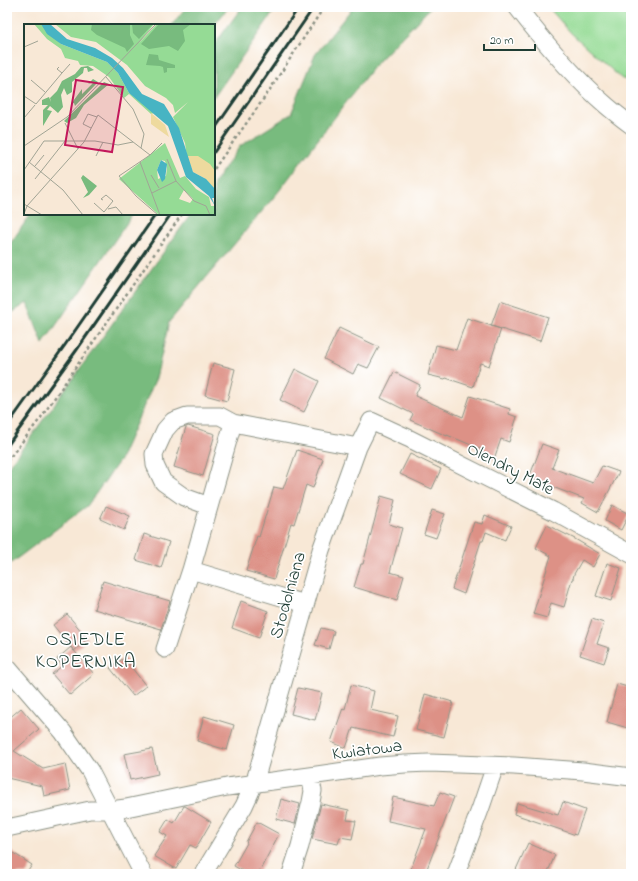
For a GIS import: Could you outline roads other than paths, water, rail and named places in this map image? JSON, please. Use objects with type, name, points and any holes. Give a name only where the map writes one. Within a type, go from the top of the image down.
[{"type":"street","points":[[517,7],[545,43],[575,75],[606,105],[631,125]]},
{"type":"street","points":[[209,506],[184,497],[163,482],[155,465],[154,454],[165,430],[173,421],[187,416],[220,416],[234,423],[358,447]]},
{"type":"street","name":"Stodolniana","points":[[203,874],[244,806],[254,784],[321,550],[358,447],[371,421]]},
{"type":"street","name":"Olendry Małe","points":[[371,421],[539,504],[631,554]]},
{"type":"street","points":[[165,649],[191,570],[234,423]]},
{"type":"street","points":[[191,570],[305,604]]},
{"type":"street","points":[[7,666],[63,732],[90,771],[143,874]]},
{"type":"street","name":"Kwiatowa","points":[[7,828],[90,810],[126,808],[227,787],[380,766],[429,763],[583,771],[631,777]]},
{"type":"street","points":[[456,874],[495,766]]},
{"type":"street","points":[[291,874],[311,802],[313,791],[310,776]]},
{"type":"railway","points":[[215,129],[299,7]]},
{"type":"railway","points":[[215,151],[314,7]]},
{"type":"railway","points":[[7,426],[155,215]]},
{"type":"railway","points":[[7,446],[76,351],[170,215]]},
{"type":"district","name":"OSIEDLE KOPERNIKA","points":[[86,649]]}]
